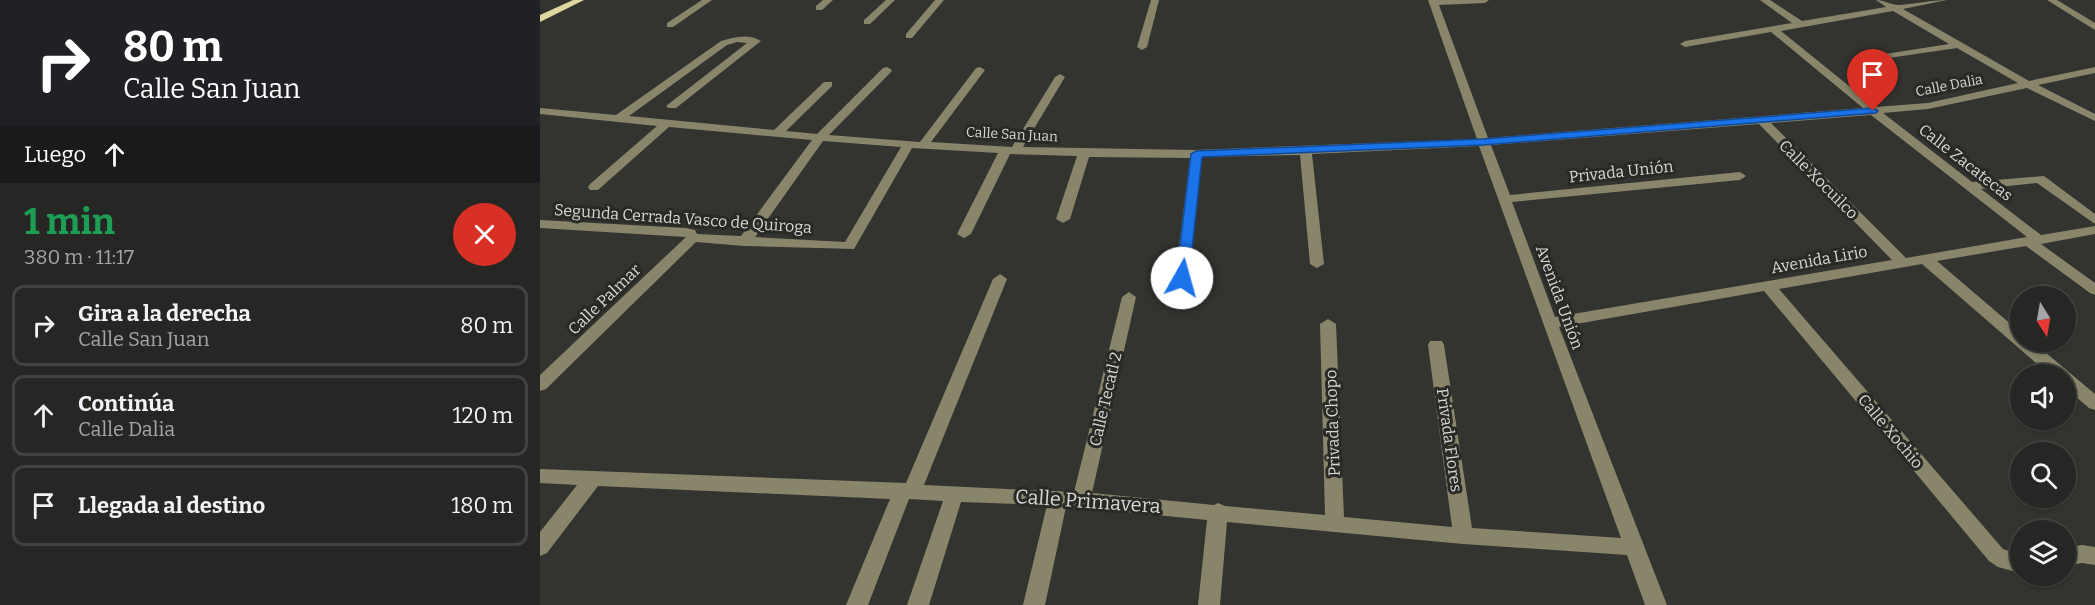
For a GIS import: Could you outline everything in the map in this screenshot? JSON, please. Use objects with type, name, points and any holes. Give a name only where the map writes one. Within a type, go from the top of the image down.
[{"type":"main road","points":[[540,20],[580,0]]},
{"type":"street","points":[[670,25],[708,0]]},
{"type":"street","points":[[819,8],[829,0]]},
{"type":"street","points":[[867,22],[891,0]]},
{"type":"street","points":[[909,36],[940,0]]},
{"type":"street","points":[[1142,47],[1155,0]]},
{"type":"street","points":[[1433,2],[1485,0]]},
{"type":"street","points":[[1764,0],[1801,25]]},
{"type":"street","points":[[1880,0],[2027,84],[2095,118]]},
{"type":"street","points":[[1685,44],[1943,0]]},
{"type":"street","points":[[2051,0],[2095,27]]},
{"type":"street","name":"Avenida Unión","points":[[1433,2],[1656,605]]},
{"type":"street","name":"Calle Zacatecas","points":[[1774,30],[2095,290]]},
{"type":"street","points":[[618,119],[729,40],[756,41],[672,106]]},
{"type":"street","points":[[1879,58],[1958,45]]},
{"type":"street","points":[[744,242],[820,137],[887,70]]},
{"type":"street","points":[[916,144],[980,70]]},
{"type":"street","name":"Calle Dalia","points":[[1483,142],[1928,106],[2095,70]]},
{"type":"street","points":[[964,234],[1011,150],[1060,77]]},
{"type":"street","points":[[778,133],[828,84]]},
{"type":"street","name":"Calle San Juan","points":[[540,111],[820,137],[1084,153],[1196,154],[1483,142]]},
{"type":"street","name":"Calle Xocuilco","points":[[1761,120],[1902,262]]},
{"type":"street","points":[[594,187],[666,124]]},
{"type":"street","name":"Segunda Cerrada Vasco de Quiroga","points":[[540,224],[686,232],[690,233],[693,238],[744,242],[849,246],[916,144]]},
{"type":"street","points":[[1306,150],[1317,264]]},
{"type":"street","points":[[1063,219],[1084,153]]},
{"type":"street","points":[[1182,278],[1196,154]]},
{"type":"street","name":"Privada Unión","points":[[1505,199],[1740,176]]},
{"type":"street","points":[[1969,186],[2040,179],[2095,220]]},
{"type":"street","name":"Avenida Lirio","points":[[1550,323],[2095,231]]},
{"type":"street","name":"Calle Palmar","points":[[540,385],[693,238]]},
{"type":"street","points":[[1925,258],[2010,331]]},
{"type":"street","points":[[857,605],[1000,279]]},
{"type":"street","name":"Calle Xochio","points":[[1769,287],[1996,555],[2010,562]]},
{"type":"street","name":"Calle Tecatl 2","points":[[1081,502],[1128,297]]},
{"type":"street","name":"Privada Chopo","points":[[1328,324],[1335,522]]},
{"type":"street","name":"Privada Flores","points":[[1436,345],[1463,536]]},
{"type":"street","points":[[2035,352],[2048,364]]},
{"type":"street","points":[[2076,388],[2095,404]]},
{"type":"street","name":"Calle Primavera","points":[[540,476],[1058,498],[1081,502],[1218,511],[1463,536],[1634,547]]},
{"type":"street","points":[[540,547],[593,479]]},
{"type":"street","points":[[918,605],[955,492]]},
{"type":"street","points":[[1034,605],[1058,498]]},
{"type":"street","points":[[1209,605],[1218,511]]},
{"type":"street","points":[[2076,555],[2095,556]]},
{"type":"route","points":[[1182,278],[1196,154],[1483,142],[1873,111]]}]
